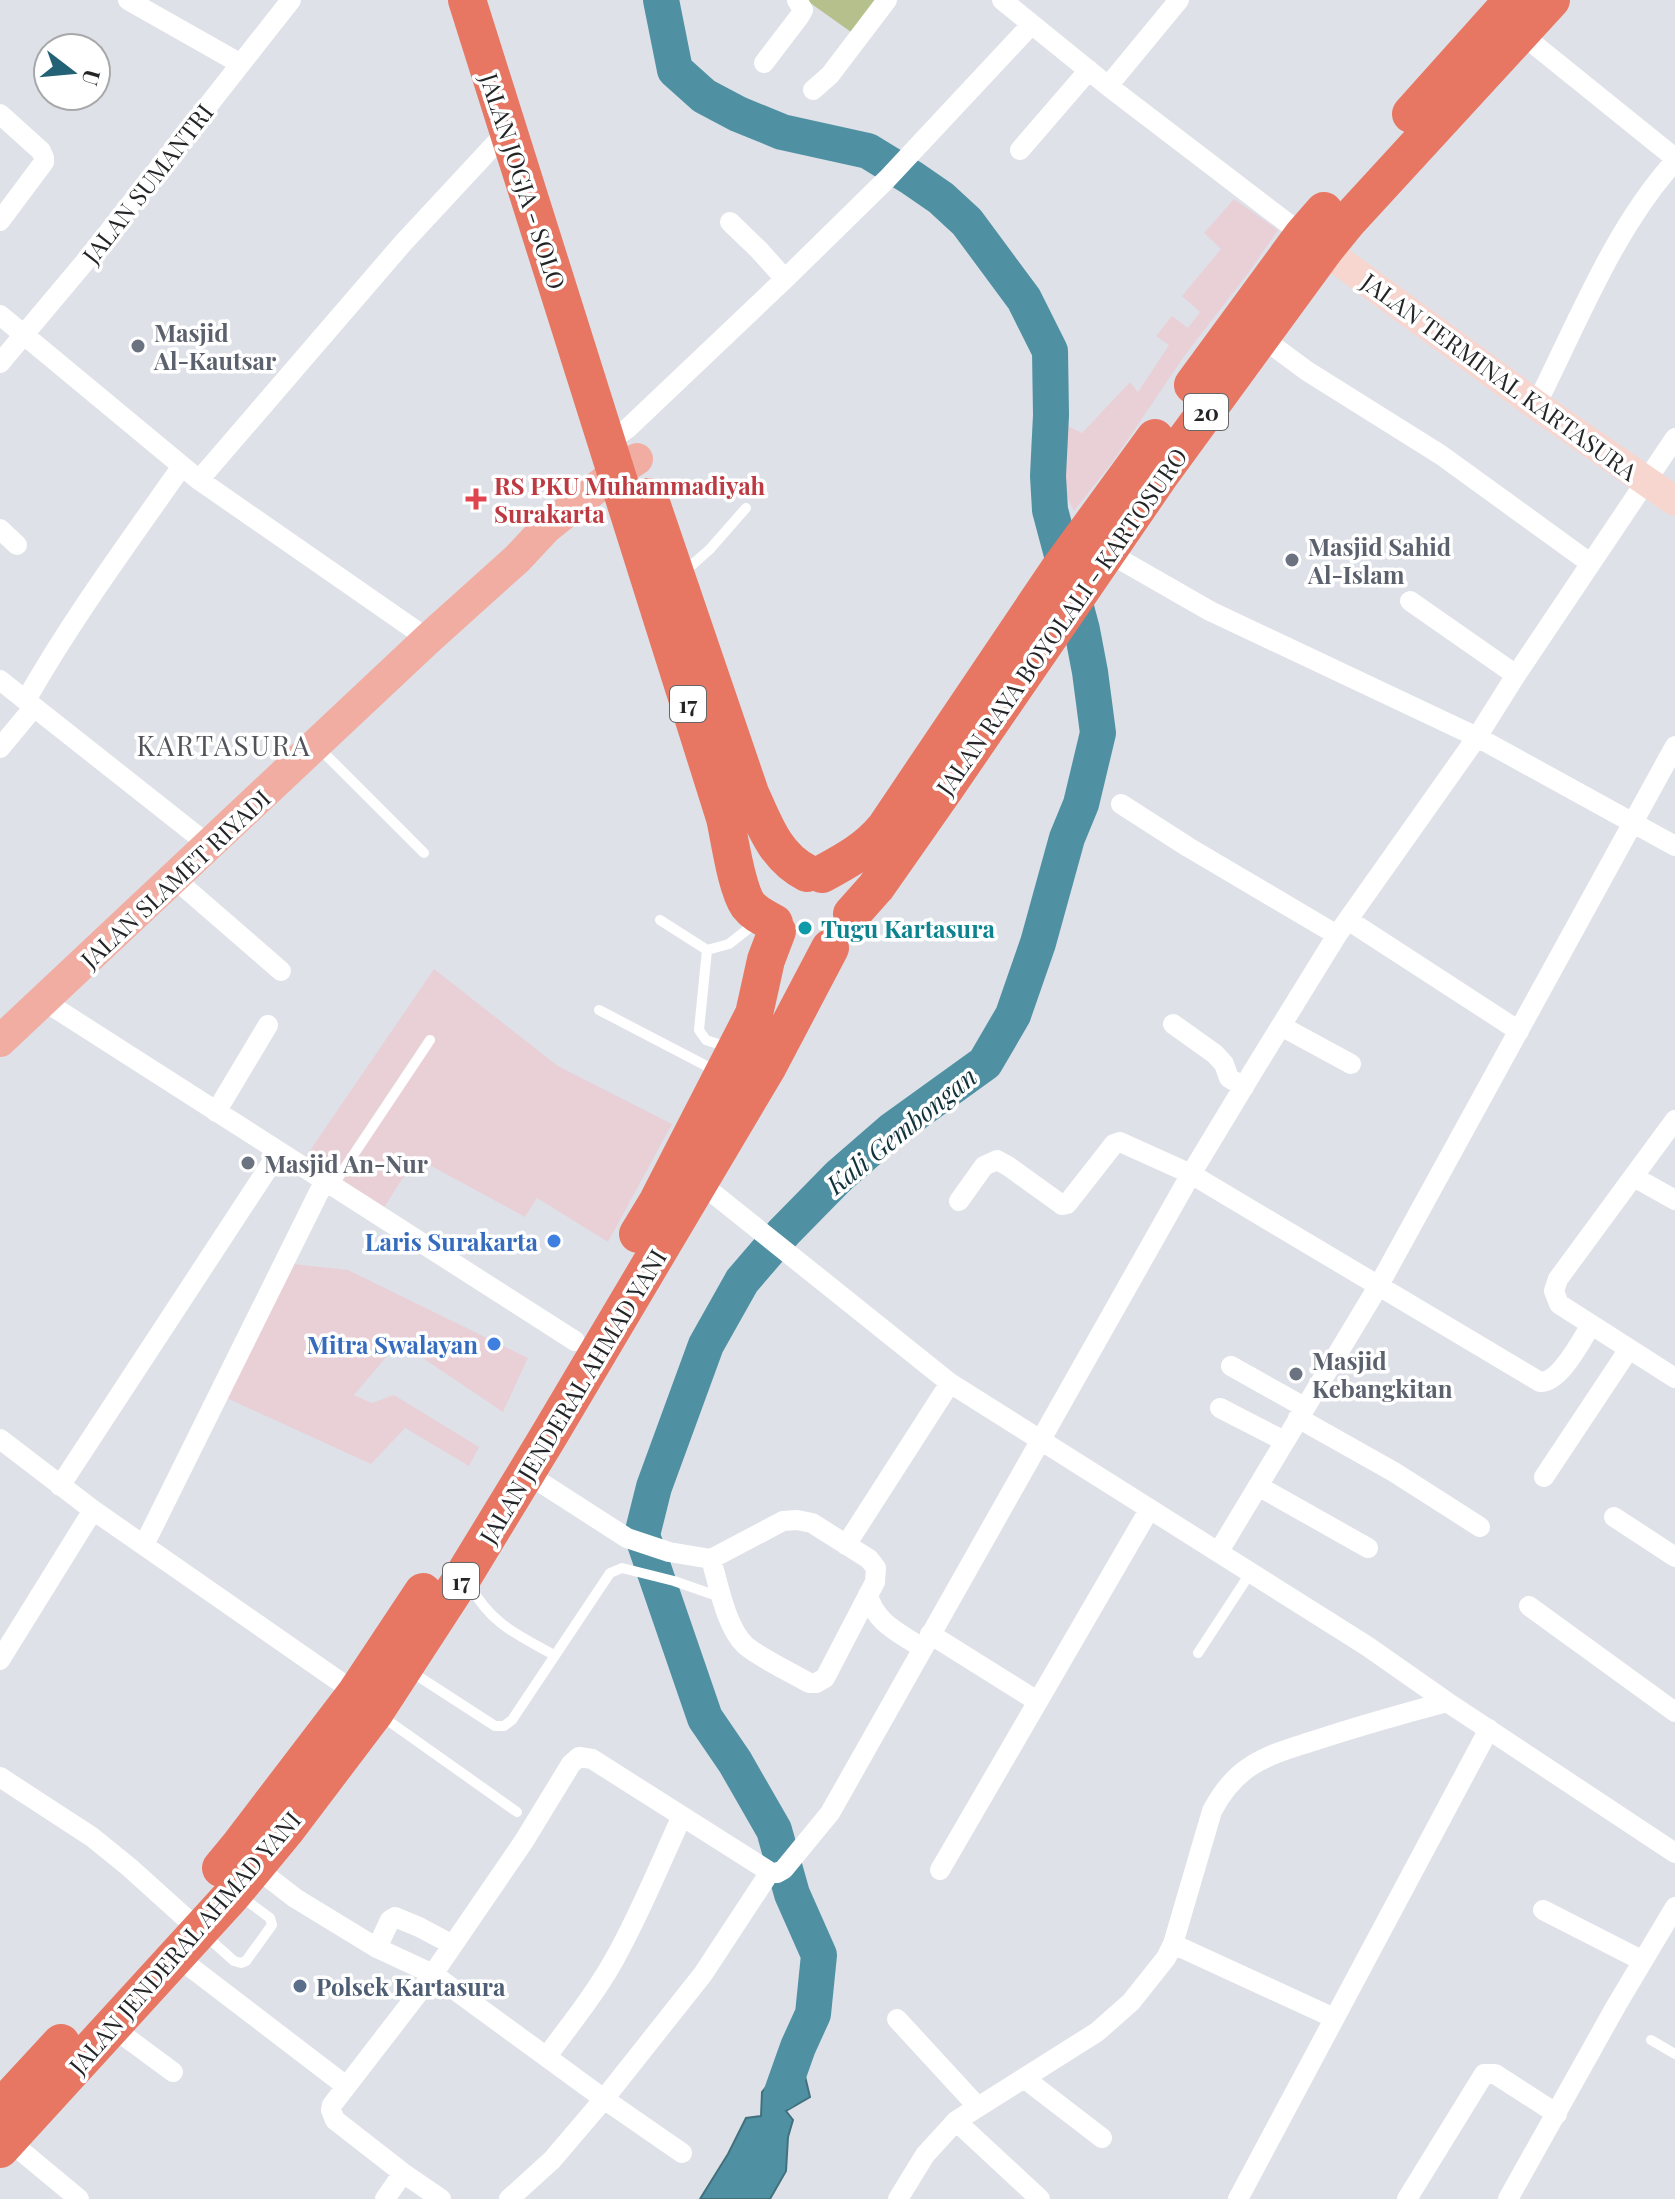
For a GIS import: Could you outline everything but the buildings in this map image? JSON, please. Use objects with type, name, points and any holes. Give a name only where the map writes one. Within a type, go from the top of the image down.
[{"type":"highway","name":"JALAN JOGJA - SOLO","points":[[467,0],[581,362],[621,451]]},
{"type":"highway","name":"JALAN JOGJA - SOLO","points":[[492,0],[596,328],[621,451]]},
{"type":"highway","name":"JALAN RAYA BOYOLALI - KARTOSURO","points":[[815,873],[842,863],[869,845],[885,828],[1085,559],[1314,242],[1516,16],[1551,0]]},
{"type":"highway","name":"JALAN RAYA BOYOLALI - KARTOSURO","points":[[852,914],[876,887],[929,812],[1066,611],[1085,559],[1160,475],[1261,337],[1314,242]]},
{"type":"highway","name":"17","points":[[621,451],[676,579],[750,793],[768,833],[792,865],[836,880],[847,892],[852,914],[846,934],[830,948],[813,952],[796,949],[747,903],[621,451]]},
{"type":"highway","name":"17","points":[[771,924],[779,891],[787,882],[815,873]]},
{"type":"highway","name":"JALAN JENDERAL AHMAD YANI","points":[[3,2132],[186,1933],[245,1879],[366,1702],[434,1575],[658,1201],[754,1014],[771,924]]},
{"type":"highway","name":"JALAN JENDERAL AHMAD YANI","points":[[3,2132],[112,2027],[186,1933],[240,1845],[366,1702],[405,1667],[526,1473],[768,1066],[830,948]]},
{"type":"main road","name":"JALAN SLAMET RIYADI","points":[[0,1041],[517,559],[621,451]]},
{"type":"street","points":[[128,0],[241,64]]},
{"type":"street","name":"JALAN SUMANTRI","points":[[0,363],[98,246],[291,0]]},
{"type":"street","points":[[764,63],[803,10],[797,0]]},
{"type":"street","points":[[813,90],[830,75],[887,0]]},
{"type":"street","points":[[1002,0],[1108,86],[1314,242]]},
{"type":"street","points":[[1108,86],[1179,0]]},
{"type":"street","points":[[1516,16],[1675,160],[1644,199],[1616,245],[1536,405]]},
{"type":"street","points":[[621,451],[785,279],[887,179],[1031,25]]},
{"type":"street","points":[[1020,150],[1089,70]]},
{"type":"street","points":[[0,114],[41,151],[44,160],[0,221]]},
{"type":"street","points":[[199,480],[403,243],[508,130]]},
{"type":"street","points":[[730,222],[785,279]]},
{"type":"street","name":"JALAN TERMINAL KARTASURA","points":[[1314,242],[1536,405],[1675,501]]},
{"type":"street","points":[[0,315],[199,480],[428,639]]},
{"type":"street","points":[[1261,337],[1307,371],[1441,455],[1590,563]]},
{"type":"street","points":[[509,2199],[552,2160],[604,2099],[703,1974],[777,1870],[830,1813],[1191,1174],[1281,1026],[1342,928],[1477,737],[1675,438]]},
{"type":"street","points":[[0,748],[30,704],[46,664],[182,466]]},
{"type":"street","points":[[0,529],[17,545]]},
{"type":"street","points":[[1085,559],[1210,611],[1477,737],[1675,846]]},
{"type":"street","points":[[1410,601],[1516,675]]},
{"type":"street","points":[[0,680],[210,846]]},
{"type":"street","points":[[1219,1551],[1379,1285],[1675,746]]},
{"type":"street","points":[[1121,804],[1188,847],[1342,928],[1519,1031]]},
{"type":"street","points":[[175,879],[281,971]]},
{"type":"street","points":[[44,1001],[575,1341]]},
{"type":"street","points":[[1173,1024],[1215,1054],[1224,1064],[1229,1078],[1244,1087]]},
{"type":"street","points":[[216,1112],[268,1025]]},
{"type":"street","points":[[1281,1026],[1351,1064]]},
{"type":"street","points":[[1675,1120],[1554,1288],[1557,1303],[1675,1378]]},
{"type":"street","points":[[959,1201],[984,1166],[997,1160],[1062,1205],[1067,1204],[1115,1142],[1191,1174],[1540,1382],[1553,1378],[1591,1325]]},
{"type":"street","points":[[60,1486],[278,1153]]},
{"type":"street","points":[[1634,1177],[1675,1200]]},
{"type":"street","points":[[699,1182],[950,1383],[1367,1646],[1675,1853]]},
{"type":"street","points":[[144,1545],[328,1185]]},
{"type":"street","points":[[1544,1477],[1629,1349]]},
{"type":"street","points":[[1231,1366],[1480,1527]]},
{"type":"street","points":[[846,1545],[950,1383]]},
{"type":"street","points":[[1220,1408],[1284,1441]]},
{"type":"street","points":[[0,1439],[93,1510],[366,1702]]},
{"type":"street","points":[[526,1473],[617,1533],[687,1557],[711,1559],[783,1521],[812,1523],[869,1559],[876,1568],[875,1582],[825,1678],[809,1683],[746,1646],[737,1636],[711,1559]]},
{"type":"street","points":[[1258,1486],[1368,1548]]},
{"type":"street","points":[[0,1660],[93,1510]]},
{"type":"street","points":[[940,1870],[1149,1510]]},
{"type":"street","points":[[1614,1517],[1675,1557]]},
{"type":"street","points":[[868,1595],[870,1606],[879,1620],[926,1641],[1037,1701]]},
{"type":"street","points":[[1529,1606],[1675,1712]]},
{"type":"street","points":[[898,2199],[925,2155],[956,2121],[1097,2032],[1131,2002],[1149,1980],[1173,1944],[1212,1811],[1221,1794],[1234,1780],[1248,1768],[1279,1753],[1370,1722],[1447,1702]]},
{"type":"street","points":[[1238,2199],[1489,1729]]},
{"type":"street","points":[[441,2199],[335,2120],[332,2105],[433,1974],[524,1841],[571,1764],[579,1757],[592,1759],[682,1816],[777,1870]]},
{"type":"street","points":[[0,1777],[92,1837],[186,1933],[346,2086]]},
{"type":"street","points":[[547,2056],[613,1962],[682,1816]]},
{"type":"street","points":[[245,1879],[295,1898],[377,1948],[433,1974],[682,2153]]},
{"type":"street","points":[[1508,2199],[1675,1907]]},
{"type":"street","points":[[1543,1910],[1643,1961]]},
{"type":"street","points":[[377,1948],[390,1920],[395,1917],[453,1945]]},
{"type":"street","points":[[1173,1944],[1334,2018]]},
{"type":"street","points":[[897,2019],[978,2107]]},
{"type":"street","points":[[112,2027],[173,2072]]},
{"type":"street","points":[[1407,2199],[1484,2074],[1495,2074],[1557,2114]]},
{"type":"street","points":[[1024,2078],[1102,2138]]},
{"type":"street","points":[[956,2121],[1040,2199]]},
{"type":"street","points":[[3,2132],[79,2199]]},
{"type":"street","points":[[385,2199],[403,2173]]},
{"type":"lane","points":[[676,579],[710,549],[746,508]]},
{"type":"lane","points":[[316,745],[424,853]]},
{"type":"lane","points":[[660,920],[707,950],[729,944],[771,924]]},
{"type":"lane","points":[[707,950],[699,1030],[730,1062]]},
{"type":"lane","points":[[599,1010],[730,1062]]},
{"type":"lane","points":[[328,1185],[430,1040]]},
{"type":"lane","points":[[405,1667],[500,1727],[512,1720],[610,1573],[622,1568],[723,1598]]},
{"type":"lane","points":[[1198,1653],[1251,1572]]},
{"type":"lane","points":[[464,1575],[490,1615],[503,1626],[554,1655]]},
{"type":"lane","points":[[366,1702],[517,1812]]},
{"type":"lane","points":[[186,1933],[234,1961],[246,1961],[272,1925],[245,1879]]},
{"type":"lane","points":[[1651,2040],[1675,2054]]},
{"type":"shaded area","points":[[1234,199],[1278,230],[1185,355],[1114,460],[1074,511],[1057,476],[1062,423],[1082,433],[1130,382],[1138,392],[1169,345],[1156,336],[1172,316],[1188,328],[1200,312],[1182,296],[1221,249],[1204,233]]},
{"type":"shaded area","points":[[434,969],[558,1066],[672,1124],[608,1242],[537,1198],[525,1217],[422,1161],[411,1165],[378,1217],[298,1168]]},
{"type":"shaded area","points":[[293,1264],[348,1270],[528,1358],[503,1412],[399,1342],[354,1395],[372,1403],[394,1395],[479,1447],[469,1466],[405,1428],[371,1464],[222,1396]]},
{"type":"green space","points":[[806,0],[876,0],[851,32]]},
{"type":"water","points":[[798,2047],[810,2097],[786,2111],[793,2120],[788,2137],[786,2171],[770,2199],[700,2199],[746,2118],[761,2116],[762,2092]]},
{"type":"waterway","name":"Kali Gembongan","points":[[661,0],[675,70],[704,96],[782,132],[868,151],[912,178],[941,198],[967,222],[1024,299],[1050,351],[1050,510],[1082,630],[1098,733],[1081,804],[1067,838],[1038,943],[1013,1015],[985,1063],[892,1130],[839,1176],[742,1281],[706,1345],[654,1487],[642,1535],[705,1718],[735,1762],[774,1830],[792,1894],[819,1955],[813,2014],[782,2092]]},
{"type":"place","name":"Masjid Al-Kautsar","points":[[138,346]]},
{"type":"place","name":"RS PKU Muhammadiyah Surakarta","points":[[476,499]]},
{"type":"place","name":"Masjid Sahid Al-Islam","points":[[1292,560]]},
{"type":"place","name":"Tugu Kartasura","points":[[805,928]]},
{"type":"place","name":"Masjid An-Nur","points":[[248,1163]]},
{"type":"place","name":"Laris Surakarta","points":[[554,1241]]},
{"type":"place","name":"Mitra Swalayan","points":[[494,1344]]},
{"type":"place","name":"Masjid Kebangkitan","points":[[1296,1374]]},
{"type":"place","name":"Polsek Kartasura","points":[[300,1986]]},
{"type":"district","name":"KARTASURA","points":[[224,744]]}]
